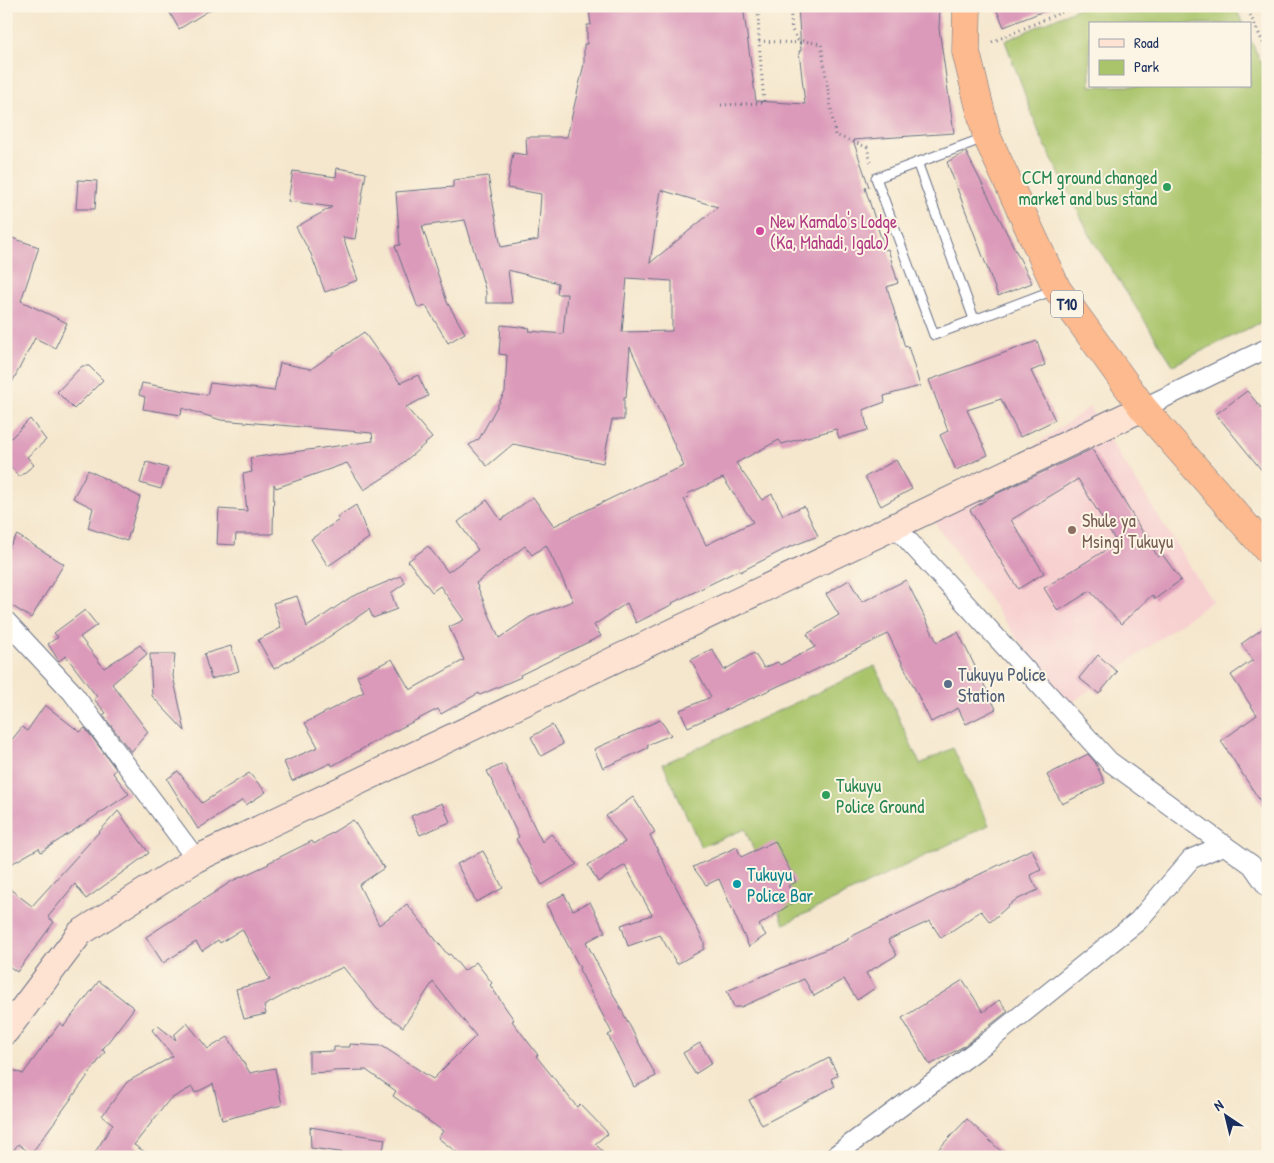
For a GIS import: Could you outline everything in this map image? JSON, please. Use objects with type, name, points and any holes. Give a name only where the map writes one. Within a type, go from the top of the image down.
[{"type":"highway","name":"T10","points":[[967,6],[966,52],[987,137],[1057,290],[1144,408],[1268,551]]},
{"type":"street","points":[[6,1031],[80,933],[196,859],[1268,348]]},
{"type":"street","points":[[894,525],[1109,761],[1252,865],[1268,888]]},
{"type":"street","points":[[6,620],[72,692],[196,859]]},
{"type":"street","points":[[833,1157],[985,1044],[1138,921],[1190,858],[1224,845]]},
{"type":"lane","points":[[987,137],[876,178],[934,335],[1057,290]]},
{"type":"lane","points":[[917,162],[974,320]]},
{"type":"path","points":[[721,105],[764,103],[758,6]]},
{"type":"path","points":[[790,6],[792,30],[798,40],[821,44]]},
{"type":"path","points":[[966,52],[1076,6]]},
{"type":"path","points":[[1246,6],[1268,53]]},
{"type":"path","points":[[759,41],[821,44]]},
{"type":"path","points":[[821,44],[835,135],[867,147],[876,178]]},
{"type":"shaded area","points":[[1089,407],[1212,601],[1066,707],[932,519]]},
{"type":"green space","name":"CCM ground changed market and bus stand","points":[[1083,6],[1235,6],[1242,22],[1089,22],[1089,88],[1252,88],[1252,43],[1268,76],[1268,319],[1173,365],[1092,239],[1040,135],[1005,41]]},
{"type":"green space","name":"Tukuyu Police Ground","points":[[875,666],[920,764],[953,748],[989,825],[784,924],[745,829],[701,847],[663,764]]},
{"type":"building","points":[[166,6],[216,6],[179,29]]},
{"type":"building","points":[[597,6],[743,6],[756,101],[805,104],[799,51],[801,51],[798,6],[940,6],[939,28],[954,133],[853,140],[869,187],[865,188],[885,250],[888,249],[898,283],[887,287],[905,347],[908,346],[920,386],[884,396],[885,402],[863,410],[868,430],[839,438],[836,429],[782,444],[779,440],[736,463],[762,500],[772,494],[783,515],[804,506],[818,536],[785,549],[740,572],[739,570],[636,623],[627,603],[594,625],[601,636],[520,675],[521,677],[480,695],[479,693],[441,714],[438,709],[332,766],[331,763],[292,781],[284,762],[318,747],[305,723],[364,692],[357,676],[392,659],[410,690],[464,660],[449,627],[464,620],[440,586],[432,592],[408,561],[428,546],[448,572],[478,550],[458,522],[487,500],[501,520],[533,497],[554,526],[643,483],[684,466],[630,347],[626,398],[624,398],[624,420],[612,420],[603,463],[513,444],[487,466],[469,445],[479,439],[505,392],[507,355],[499,354],[501,325],[530,328],[529,331],[563,334],[567,294],[557,294],[558,283],[508,270],[512,303],[486,303],[486,292],[465,220],[422,226],[447,302],[465,333],[448,343],[426,306],[418,308],[395,246],[400,245],[396,192],[453,187],[453,180],[488,176],[501,247],[538,240],[541,194],[507,188],[513,153],[527,155],[526,137],[567,137],[584,64],[584,44],[587,44],[587,25],[591,25],[589,9],[598,8]],"holes":[[[661,190],[718,207],[650,263]],[[627,278],[672,281],[672,331],[622,332]],[[723,478],[753,522],[706,545],[684,499],[688,497],[687,494]],[[546,545],[573,601],[530,617],[499,638],[476,583],[525,546],[532,555]]]},
{"type":"building","points":[[995,6],[1054,6],[1054,7],[1004,27]]},
{"type":"building","points":[[966,152],[1032,283],[998,296],[947,162]]},
{"type":"building","points":[[337,168],[366,173],[355,239],[343,237],[358,280],[325,292],[311,254],[296,227],[332,207],[288,201],[293,171],[336,177]]},
{"type":"building","points":[[78,180],[97,181],[95,209],[76,209]]},
{"type":"building","points":[[6,236],[39,247],[21,301],[67,323],[55,348],[35,338],[6,394]]},
{"type":"building","points":[[364,332],[400,383],[418,375],[428,396],[406,407],[432,438],[391,473],[364,490],[347,463],[276,488],[274,484],[273,534],[236,534],[235,545],[217,544],[219,509],[247,511],[243,474],[252,472],[250,458],[373,441],[372,433],[221,420],[182,408],[181,415],[143,409],[145,397],[139,395],[142,383],[207,395],[210,383],[274,391],[280,363],[311,369]]},
{"type":"building","points":[[1037,341],[1045,365],[1031,371],[1055,420],[1020,437],[1001,399],[967,410],[988,455],[956,470],[940,435],[948,431],[929,380]]},
{"type":"building","points":[[82,366],[89,366],[103,380],[74,409],[57,392]]},
{"type":"building","points":[[1247,391],[1268,416],[1268,478],[1216,414]]},
{"type":"building","points":[[30,419],[46,440],[27,457],[34,465],[19,477],[6,461],[6,443]]},
{"type":"building","points":[[1092,449],[1158,557],[1162,554],[1181,580],[1155,599],[1152,595],[1121,624],[1090,591],[1058,611],[1044,588],[1117,543],[1078,479],[1011,520],[1044,573],[1018,589],[970,510],[992,496]]},
{"type":"building","points":[[896,460],[912,489],[881,506],[865,477]]},
{"type":"building","points":[[146,462],[168,468],[161,489],[140,483]]},
{"type":"building","points":[[88,470],[140,497],[127,541],[88,528],[93,508],[73,498]]},
{"type":"building","points":[[356,505],[369,538],[328,566],[311,539],[339,520],[337,517]]},
{"type":"building","points":[[17,535],[64,564],[31,618],[6,602],[6,552]]},
{"type":"building","points":[[401,576],[405,583],[391,593],[397,609],[373,618],[369,609],[320,643],[274,669],[258,640],[281,628],[273,603],[297,596],[307,627],[351,597]]},
{"type":"building","points":[[849,580],[862,602],[906,580],[937,642],[958,632],[996,709],[966,724],[958,708],[931,722],[888,634],[807,674],[688,727],[680,710],[711,697],[691,660],[712,649],[724,670],[754,653],[764,668],[778,662],[780,665],[815,647],[807,634],[839,615],[826,594]]},
{"type":"building","points":[[85,610],[97,625],[80,637],[104,668],[140,645],[147,654],[112,684],[148,732],[131,752],[103,715],[106,713],[94,699],[97,697],[66,656],[59,661],[48,644],[58,637],[54,633]]},
{"type":"building","points":[[1268,625],[1268,813],[1221,741],[1257,715],[1231,675],[1253,660],[1241,644]]},
{"type":"building","points":[[231,646],[239,671],[211,679],[204,654]]},
{"type":"building","points":[[150,654],[175,654],[173,676],[185,731],[152,696]]},
{"type":"building","points":[[1098,655],[1117,672],[1099,694],[1079,678]]},
{"type":"building","points":[[45,705],[80,732],[85,728],[116,769],[113,773],[129,794],[41,852],[39,848],[6,867],[6,747],[22,727],[27,731]]},
{"type":"building","points":[[660,720],[671,735],[647,745],[648,748],[603,768],[594,749]]},
{"type":"building","points":[[552,725],[563,744],[541,756],[531,737]]},
{"type":"building","points":[[1088,754],[1095,762],[1105,783],[1062,804],[1047,775]]},
{"type":"building","points":[[504,764],[542,842],[551,834],[577,864],[542,885],[516,839],[519,837],[487,771]]},
{"type":"building","points":[[178,771],[202,803],[249,773],[266,792],[246,805],[243,800],[198,829],[167,779]]},
{"type":"building","points":[[633,797],[655,832],[650,835],[704,942],[704,949],[677,964],[660,935],[628,946],[621,925],[652,915],[625,865],[598,882],[588,865],[625,842],[606,816]]},
{"type":"building","points":[[442,803],[450,822],[420,835],[411,816]]},
{"type":"building","points":[[118,811],[149,853],[86,899],[75,884],[48,917],[54,922],[17,972],[6,964],[6,886],[32,906]]},
{"type":"building","points":[[353,820],[384,868],[359,885],[379,925],[407,904],[448,955],[450,954],[464,971],[476,962],[492,983],[490,985],[514,1020],[512,1021],[538,1055],[536,1056],[577,1107],[580,1104],[608,1133],[595,1144],[609,1157],[463,1157],[438,1138],[443,1131],[393,1096],[396,1091],[366,1070],[309,1073],[309,1052],[334,1051],[334,1047],[350,1047],[350,1044],[382,1046],[433,1079],[476,1036],[433,982],[403,1027],[377,1009],[343,967],[293,990],[264,1006],[266,1014],[244,1019],[236,989],[270,980],[242,929],[220,943],[218,940],[202,951],[196,942],[163,963],[146,937],[232,881],[312,841],[314,844]]},
{"type":"building","points":[[775,841],[796,882],[788,886],[797,900],[759,925],[766,935],[749,947],[719,879],[706,885],[693,867],[737,847],[741,857]]},
{"type":"building","points":[[1032,849],[1041,870],[1030,875],[1038,890],[1014,901],[990,922],[981,911],[941,938],[930,921],[888,940],[897,955],[866,973],[875,988],[857,1000],[844,979],[814,996],[804,979],[741,1007],[734,1007],[727,991],[848,940],[848,938]]},
{"type":"building","points":[[483,851],[503,888],[476,902],[457,864]]},
{"type":"building","points":[[564,894],[573,910],[590,902],[605,932],[586,942],[656,1076],[634,1087],[608,1035],[612,1033],[546,904]]},
{"type":"building","points":[[963,980],[983,1012],[999,1000],[1008,1011],[964,1046],[930,1065],[902,1018]]},
{"type":"building","points":[[99,981],[134,1008],[102,1050],[105,1052],[31,1154],[18,1144],[9,1157],[6,1157],[6,1079],[10,1069],[23,1074],[60,1023],[64,1026]]},
{"type":"building","points":[[187,1023],[208,1049],[228,1037],[250,1073],[275,1068],[282,1105],[222,1120],[213,1084],[195,1093],[192,1087],[169,1100],[134,1145],[153,1157],[92,1157],[113,1124],[102,1116],[127,1082],[173,1056],[152,1030],[157,1025],[176,1040],[174,1035]]},
{"type":"building","points":[[700,1043],[712,1063],[695,1074],[683,1053]]},
{"type":"building","points":[[829,1058],[838,1075],[831,1079],[835,1086],[762,1125],[749,1100]]},
{"type":"building","points":[[967,1119],[1007,1157],[931,1157]]},
{"type":"building","points":[[310,1127],[385,1139],[382,1157],[353,1157],[353,1154],[311,1148]]},
{"type":"place","name":"CCM ground changed market and bus stand","points":[[1167,187]]},
{"type":"place","name":"New Kamalo's Lodge (Ka, Mahadi, Igalo)","points":[[760,231]]},
{"type":"place","name":"Shule ya Msingi Tukuyu","points":[[1072,530]]},
{"type":"place","name":"Tukuyu Police Station","points":[[948,684]]},
{"type":"place","name":"Tukuyu Police Ground","points":[[826,795]]},
{"type":"place","name":"Tukuyu Police Bar","points":[[737,884]]}]
